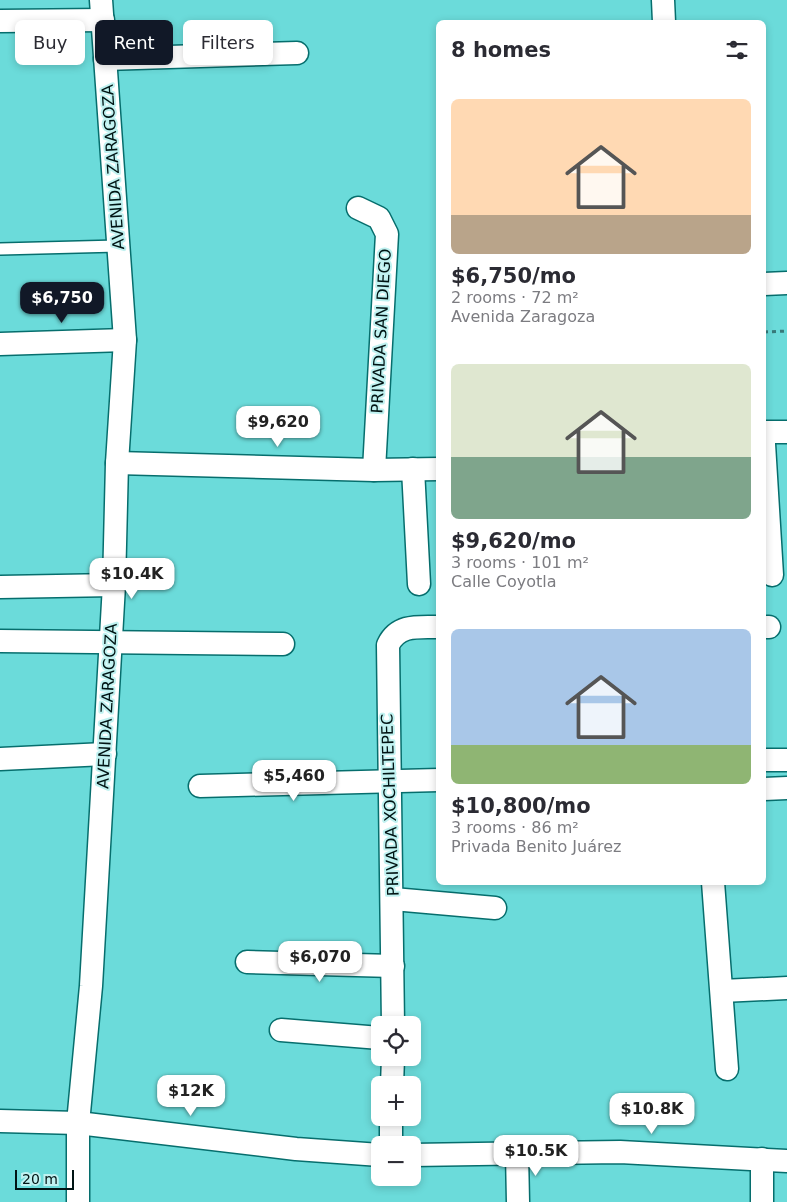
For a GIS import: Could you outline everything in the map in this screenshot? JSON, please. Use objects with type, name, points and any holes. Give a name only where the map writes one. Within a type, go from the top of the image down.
[{"type":"street","points":[[663,0],[664,20]]},
{"type":"street","points":[[0,21],[102,10]]},
{"type":"street","points":[[173,57],[297,54]]},
{"type":"street","name":"AVENIDA ZARAGOZA","points":[[78,1202],[78,1123],[91,986],[105,754],[114,585],[117,463],[125,340],[105,65]]},
{"type":"street","name":"PRIVADA SAN DIEGO","points":[[358,208],[380,218],[387,234],[374,470]]},
{"type":"street","points":[[766,284],[787,283]]},
{"type":"street","points":[[0,344],[125,340]]},
{"type":"street","points":[[766,432],[787,432]]},
{"type":"street","points":[[117,463],[374,470],[436,469]]},
{"type":"street","points":[[413,469],[419,584]]},
{"type":"street","points":[[766,477],[772,575]]},
{"type":"street","points":[[0,587],[114,585]]},
{"type":"street","name":"PRIVADA XOCHILTEPEC","points":[[393,1016],[393,899],[388,781],[388,645],[392,636],[406,627],[436,627]]},
{"type":"street","points":[[0,641],[283,644]]},
{"type":"street","points":[[0,759],[105,754]]},
{"type":"street","points":[[766,760],[787,760]]},
{"type":"street","points":[[200,786],[436,780]]},
{"type":"street","points":[[766,789],[787,788]]},
{"type":"street","points":[[713,885],[727,1068]]},
{"type":"street","points":[[393,899],[495,908]]},
{"type":"street","points":[[247,962],[393,966]]},
{"type":"street","points":[[722,991],[787,988]]},
{"type":"street","points":[[281,1030],[371,1037]]},
{"type":"street","points":[[0,1121],[78,1123],[296,1149],[371,1154]]},
{"type":"street","points":[[421,1155],[620,1152],[787,1161]]},
{"type":"street","points":[[517,1153],[518,1202]]},
{"type":"street","points":[[762,1159],[762,1202]]},
{"type":"lane","points":[[0,249],[118,246]]},
{"type":"path","points":[[766,332],[787,331]]}]
